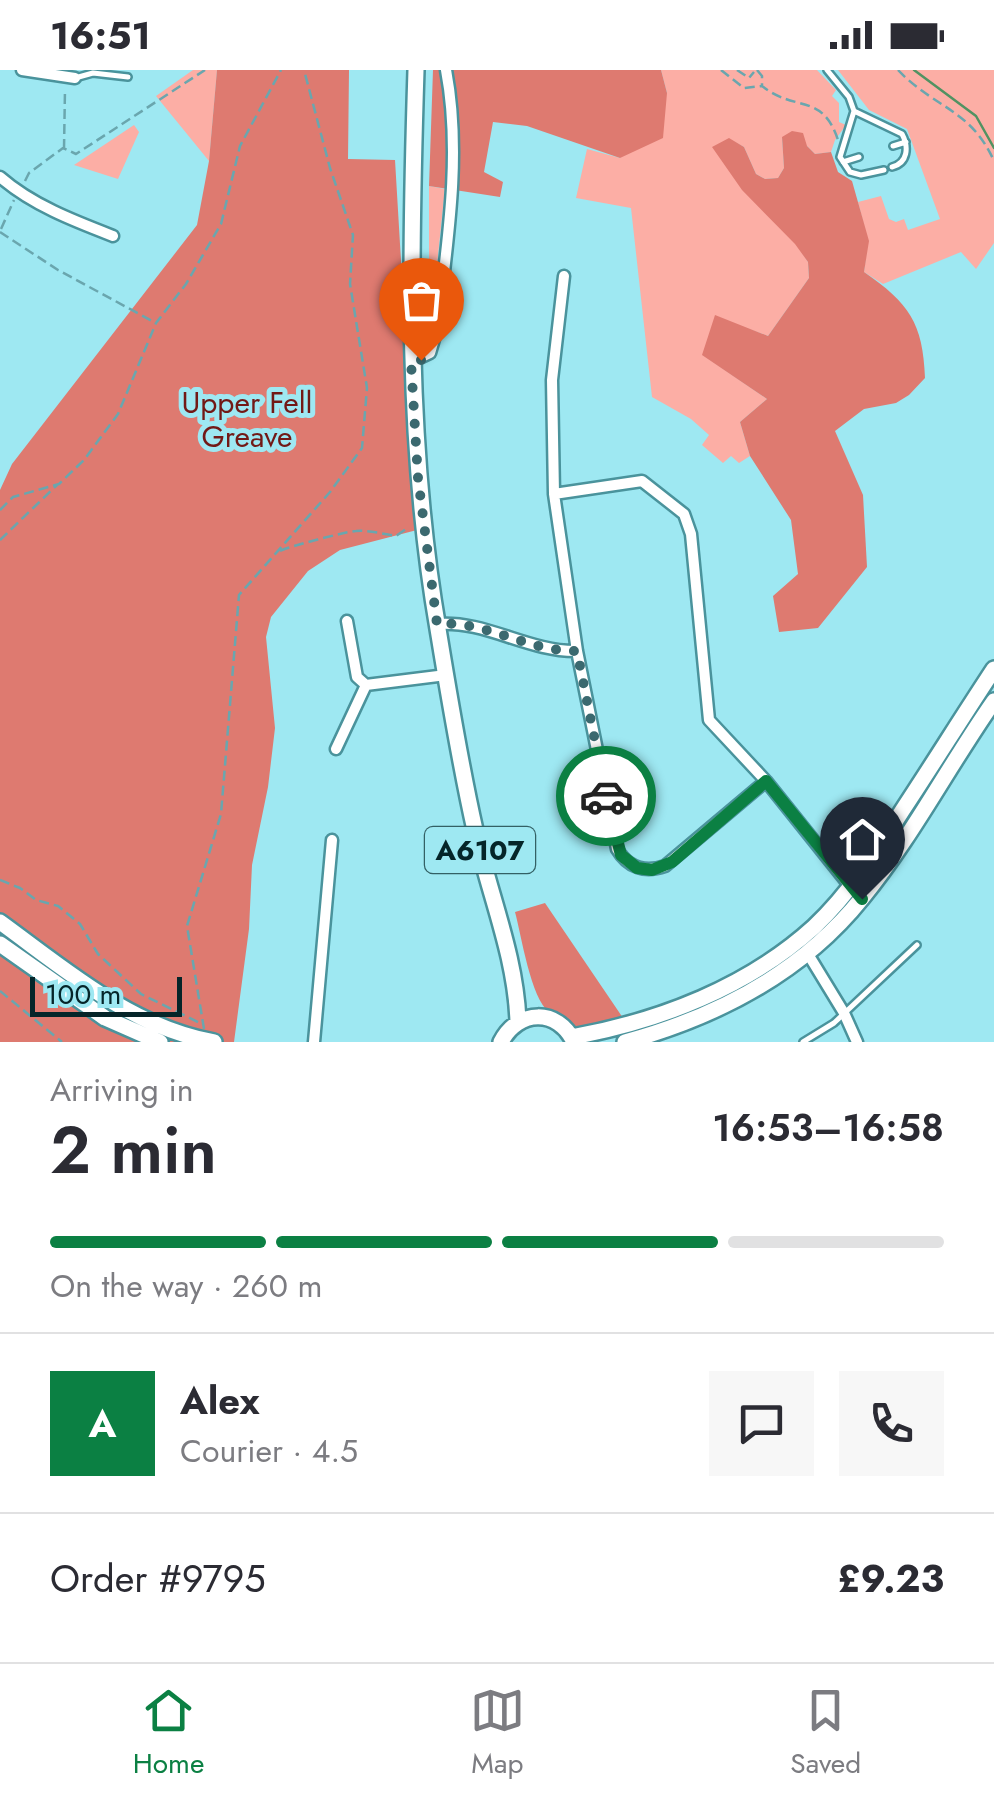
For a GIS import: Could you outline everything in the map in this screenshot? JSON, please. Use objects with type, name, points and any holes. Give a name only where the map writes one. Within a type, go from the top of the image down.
[{"type":"main road","name":"A6107","points":[[416,70],[410,234],[411,362],[422,517],[475,832],[517,984],[535,1016]]},
{"type":"main road","points":[[505,1034],[535,1016],[557,1021],[573,1040],[622,1027],[665,1013],[738,980],[799,939],[856,893],[994,669]]},
{"type":"main road","points":[[624,1042],[671,1028],[736,1000],[808,954],[994,701]]},
{"type":"main road","points":[[0,922],[120,1007],[154,1024],[207,1036]]},
{"type":"main road","points":[[0,944],[104,1018],[160,1042]]},
{"type":"main road","name":"A6107","points":[[505,1034],[517,984]]},
{"type":"street","points":[[22,70],[70,78]]},
{"type":"street","points":[[411,362],[430,352],[437,329],[452,170],[446,70]]},
{"type":"street","points":[[0,176],[18,193],[70,220],[113,236]]},
{"type":"street","points":[[564,276],[552,380],[554,494],[577,651],[615,842],[631,865],[644,870],[666,866],[766,781]]},
{"type":"street","points":[[554,494],[642,481],[684,514],[691,534],[706,711],[715,728],[766,781],[856,893]]},
{"type":"street","points":[[347,621],[357,677],[366,685],[446,675]]},
{"type":"street","points":[[437,624],[474,626],[550,649],[577,651]]},
{"type":"street","points":[[336,750],[366,685]]},
{"type":"street","points":[[314,1042],[332,840]]},
{"type":"street","points":[[808,954],[857,1042]]},
{"type":"lane","points":[[827,70],[849,96],[854,111],[841,148],[843,162],[850,172],[860,175],[884,170]]},
{"type":"lane","points":[[70,78],[94,73],[128,76]]},
{"type":"lane","points":[[854,111],[896,129],[906,142],[904,160],[892,167]]},
{"type":"lane","points":[[893,146],[906,142]]},
{"type":"lane","points":[[843,162],[859,157]]},
{"type":"lane","points":[[803,1042],[844,1014],[918,945]]},
{"type":"path","points":[[64,149],[76,154],[205,70]]},
{"type":"path","points":[[0,540],[84,460],[118,414],[156,323],[186,284],[221,224],[240,146],[281,70]]},
{"type":"path","points":[[207,1036],[188,926],[221,814],[239,595],[330,492],[362,448],[367,388],[350,284],[353,235],[304,70]]},
{"type":"path","points":[[722,70],[744,88],[762,86],[786,102],[823,111],[831,118],[841,148]]},
{"type":"path","points":[[737,70],[749,78]]},
{"type":"path","points":[[744,88],[756,70],[762,76],[762,86]]},
{"type":"path","points":[[898,70],[922,93],[978,130],[994,161]]},
{"type":"path","points":[[64,149],[70,78]]},
{"type":"path","points":[[64,149],[28,173],[0,231],[58,270],[156,323]]},
{"type":"path","points":[[0,510],[13,496],[58,484]]},
{"type":"path","points":[[278,552],[292,544],[320,542],[354,530],[396,536],[422,517]]},
{"type":"path","points":[[0,880],[36,900],[58,906],[80,924],[98,954],[141,994],[207,1036]]},
{"type":"path","points":[[0,991],[62,1042]]},
{"type":"shaded area","points":[[193,70],[217,70],[209,161],[156,96]]},
{"type":"shaded area","points":[[661,70],[817,70],[836,90],[832,96],[839,103],[839,122],[846,125],[831,152],[815,154],[807,146],[782,137],[784,168],[778,178],[765,179],[756,174],[744,147],[729,139],[808,262],[809,278],[768,336],[746,328],[703,355],[767,399],[740,422],[750,456],[739,463],[731,456],[723,463],[702,445],[709,435],[691,419],[652,397],[631,208],[576,198],[587,149],[620,158],[667,93]]},
{"type":"shaded area","points":[[838,70],[994,70],[994,243],[976,269],[961,252],[883,284],[864,272],[868,241],[858,202],[881,196],[889,219],[904,219],[908,230],[940,219],[907,129],[869,110]]},
{"type":"shaded area","points":[[134,125],[139,132],[118,179],[74,165]]},
{"type":"shaded area","points":[[429,186],[445,189],[429,340]]},
{"type":"green space","name":"Upper Fell Greave","points":[[217,70],[349,70],[348,159],[395,160],[417,530],[340,550],[308,571],[271,617],[266,637],[275,728],[252,865],[249,929],[234,1042],[0,1042],[0,490],[12,464],[197,225],[209,161]]},
{"type":"green space","points":[[433,70],[661,70],[667,93],[663,138],[620,158],[527,126],[493,122],[484,172],[503,182],[500,197],[429,186]]},
{"type":"green space","points":[[792,131],[803,133],[815,154],[831,152],[838,172],[852,181],[869,241],[864,272],[892,294],[911,316],[921,343],[925,378],[896,403],[864,409],[835,431],[863,495],[867,567],[818,628],[779,632],[773,596],[798,574],[791,520],[750,456],[740,422],[767,399],[702,355],[715,315],[768,336],[809,278],[808,262],[795,244],[742,190],[712,147],[729,138],[744,147],[756,174],[765,179],[778,178],[784,168],[782,137]]},
{"type":"green space","points":[[545,903],[623,1018],[576,1030],[543,1005],[532,980],[515,912]]},
{"type":"waterway","points":[[914,70],[976,116],[994,148]]},
{"type":"way so far","points":[[421,360],[411,362],[418,478],[437,624],[474,626],[550,649],[577,651],[606,796]]},
{"type":"route","points":[[606,796],[621,855],[637,868],[652,870],[672,862],[766,781],[862,899]]}]
